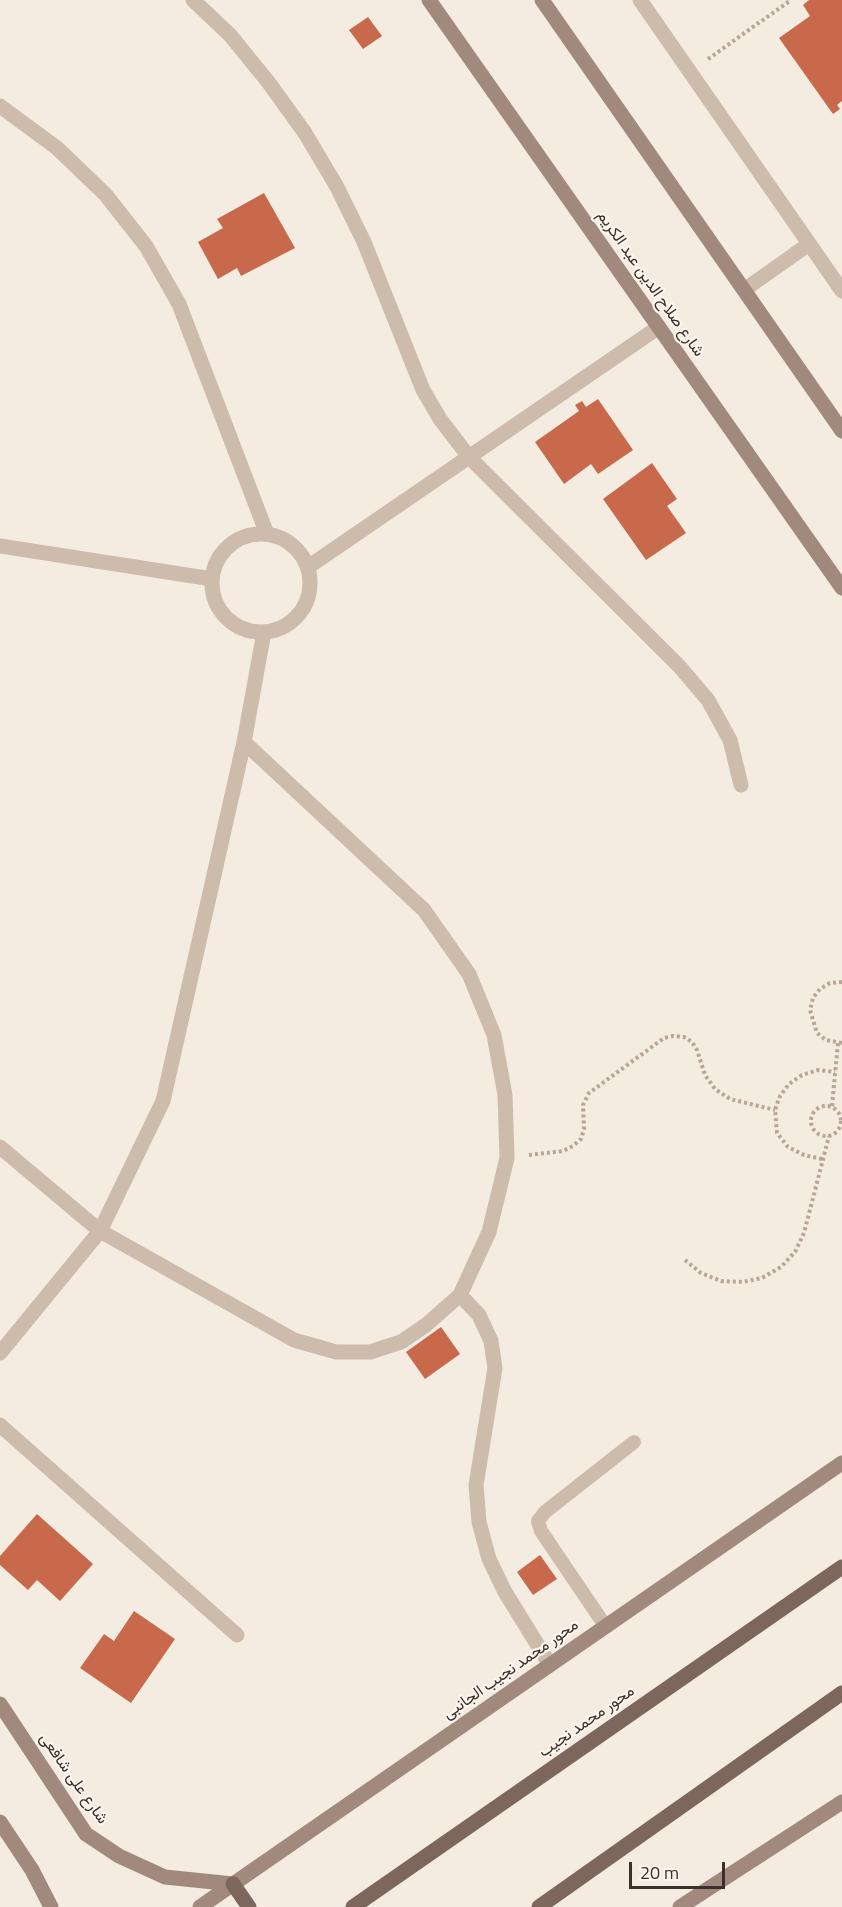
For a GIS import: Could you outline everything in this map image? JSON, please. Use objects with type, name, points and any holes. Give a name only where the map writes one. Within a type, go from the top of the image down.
[{"type":"main road","name":"محور محمد نجيب","points":[[352,1907],[842,1567]]},
{"type":"main road","points":[[539,1907],[842,1692]]},
{"type":"main road","points":[[233,1884],[249,1907]]},
{"type":"street","points":[[193,0],[230,35],[269,83],[326,169],[364,242],[423,390],[440,419],[469,457],[679,666],[708,700],[730,740],[741,785]]},
{"type":"street","name":"شارع صلاح الدين عبد الكريم","points":[[429,0],[842,588]]},
{"type":"street","points":[[542,0],[842,431]]},
{"type":"street","points":[[640,0],[842,291]]},
{"type":"street","points":[[0,106],[57,148],[105,194],[146,246],[179,304],[267,534]]},
{"type":"street","points":[[744,290],[809,244]]},
{"type":"street","points":[[308,567],[659,327]]},
{"type":"street","points":[[251,534],[267,534],[281,538],[292,545],[308,567],[310,582],[308,597],[302,611],[292,622],[279,629],[264,632],[244,629],[226,617],[215,600],[212,579],[216,564],[224,550],[237,540],[251,534]]},
{"type":"street","points":[[0,546],[212,579]]},
{"type":"street","points":[[0,1353],[100,1231],[163,1101],[244,742],[264,632]]},
{"type":"street","points":[[0,1147],[100,1231],[294,1340],[336,1352],[370,1352],[400,1342],[426,1325],[460,1295],[489,1232],[507,1158],[506,1095],[494,1035],[469,974],[424,910],[244,742]]},
{"type":"street","points":[[460,1295],[479,1315],[491,1341],[495,1368],[476,1485],[479,1522],[489,1559],[505,1593],[550,1665]]},
{"type":"street","points":[[0,1425],[237,1635]]},
{"type":"street","name":"محور محمد نجيب الجانبى","points":[[200,1907],[842,1463]]},
{"type":"street","name":"شارع على شافعى","points":[[0,1704],[86,1834],[119,1856],[165,1877],[233,1884]]},
{"type":"street","points":[[680,1907],[842,1802]]},
{"type":"street","points":[[0,1822],[32,1870],[51,1907]]},
{"type":"lane","points":[[606,1627],[541,1531],[538,1521],[545,1512],[634,1442]]},
{"type":"path","points":[[690,72],[791,0]]},
{"type":"path","points":[[831,1106],[840,1043],[817,1033],[810,1010],[813,998],[820,989],[830,983],[842,982]]},
{"type":"path","points":[[507,1158],[563,1151],[573,1146],[580,1139],[584,1128],[583,1105],[589,1093],[664,1038],[673,1036],[684,1037],[692,1042],[698,1050],[705,1075],[716,1089],[730,1099],[775,1110]]},
{"type":"path","points":[[822,1159],[804,1155],[788,1147],[777,1133],[775,1110],[780,1096],[789,1084],[802,1075],[818,1070],[835,1072]]},
{"type":"path","points":[[685,1260],[701,1273],[721,1281],[742,1282],[762,1278],[781,1267],[795,1252],[804,1233],[829,1137],[841,1127],[838,1111],[831,1106],[816,1109],[811,1123],[814,1131],[829,1137]]},
{"type":"building","points":[[809,0],[842,0],[842,101],[837,105],[840,109],[833,114],[779,38],[810,16],[803,5]]},
{"type":"building","points":[[368,17],[382,36],[363,49],[349,30]]},
{"type":"building","points":[[264,193],[295,248],[241,276],[237,268],[218,279],[198,242],[223,228],[217,219]]},
{"type":"building","points":[[598,399],[633,450],[598,474],[591,464],[564,484],[535,442],[579,411],[575,405],[582,401],[586,407]]},
{"type":"building","points":[[652,463],[677,499],[667,506],[686,533],[646,560],[603,499]]},
{"type":"building","points":[[441,1327],[460,1354],[425,1379],[406,1352]]},
{"type":"building","points":[[37,1514],[93,1564],[60,1601],[37,1580],[28,1590],[0,1565],[0,1556]]},
{"type":"building","points":[[540,1555],[557,1579],[533,1595],[517,1572]]},
{"type":"building","points":[[134,1611],[175,1639],[131,1703],[80,1668],[104,1634],[114,1641]]}]
